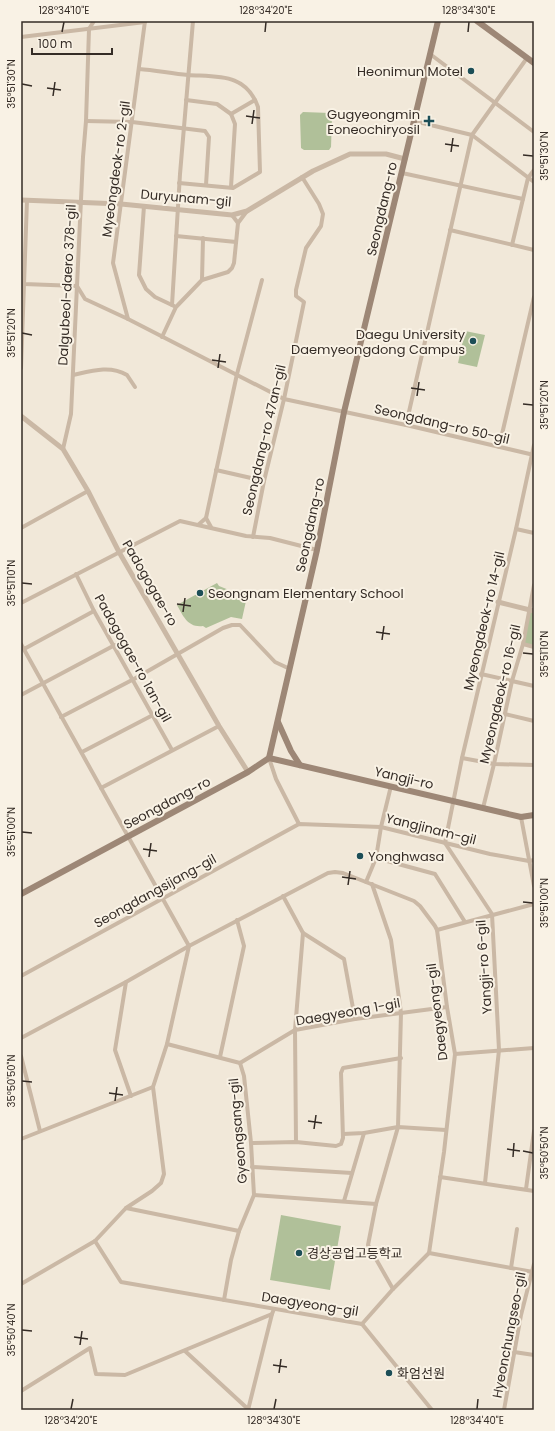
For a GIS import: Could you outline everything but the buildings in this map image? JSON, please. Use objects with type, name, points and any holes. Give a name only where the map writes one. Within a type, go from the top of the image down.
[{"type":"main road","name":"Seongdang-ro","points":[[21,894],[248,772],[269,758],[317,550],[344,412],[438,21]]},
{"type":"main road","points":[[477,21],[534,63]]},
{"type":"main road","points":[[278,722],[291,751],[300,765]]},
{"type":"main road","name":"Yangji-ro","points":[[269,758],[522,817],[534,815]]},
{"type":"street","points":[[89,29],[94,21]]},
{"type":"street","points":[[21,37],[56,34],[145,21]]},
{"type":"street","name":"Myeongdeok-ro 2-gil","points":[[128,319],[113,263],[145,21]]},
{"type":"street","points":[[162,337],[174,306],[177,209],[193,21]]},
{"type":"street","name":"Dalgubeol-daero 378-gil","points":[[63,449],[71,414],[86,121],[89,29]]},
{"type":"street","points":[[430,54],[534,132]]},
{"type":"street","points":[[406,425],[472,135],[527,58]]},
{"type":"street","points":[[139,69],[188,75],[226,77],[239,82],[255,100],[258,107],[260,172],[234,188],[179,183]]},
{"type":"street","points":[[186,100],[216,104],[232,114],[235,124],[231,187]]},
{"type":"street","points":[[232,114],[255,100]]},
{"type":"street","points":[[414,120],[472,135],[534,182]]},
{"type":"street","points":[[86,121],[132,122],[205,131],[209,137],[206,185]]},
{"type":"street","name":"Duryunam-gil","points":[[24,200],[121,204],[232,215],[247,211],[302,177],[350,154],[386,154],[405,159]]},
{"type":"street","points":[[512,245],[528,178],[534,170]]},
{"type":"street","points":[[402,173],[523,199]]},
{"type":"street","name":"Seongdang-ro 47an-gil","points":[[253,537],[304,302],[296,296],[296,290],[306,248],[321,226],[323,214],[319,204],[302,177]]},
{"type":"street","points":[[21,368],[24,200]]},
{"type":"street","points":[[144,206],[139,275],[146,289],[155,297],[174,306]]},
{"type":"street","points":[[174,306],[202,280],[228,272],[232,268],[234,263],[238,223],[247,211]]},
{"type":"street","points":[[232,215],[238,223]]},
{"type":"street","points":[[450,230],[534,250]]},
{"type":"street","points":[[176,236],[236,242]]},
{"type":"street","points":[[202,280],[203,238]]},
{"type":"street","points":[[198,525],[206,518],[237,374],[262,280]]},
{"type":"street","points":[[23,282],[77,286]]},
{"type":"street","points":[[21,288],[23,282]]},
{"type":"street","name":"Seongdang-ro 50-gil","points":[[77,286],[85,299],[128,319],[284,399],[406,425],[533,455]]},
{"type":"street","points":[[499,447],[534,297]]},
{"type":"street","points":[[73,375],[109,369],[127,375],[135,387]]},
{"type":"street","name":"Padogogae-ro","points":[[21,416],[63,449],[88,491],[119,552],[219,726],[248,772]]},
{"type":"street","name":"Myeongdeok-ro 14-gil","points":[[454,801],[462,758],[516,529],[534,445]]},
{"type":"street","points":[[216,470],[264,481]]},
{"type":"street","points":[[21,528],[88,491]]},
{"type":"street","points":[[206,518],[211,527]]},
{"type":"street","points":[[21,603],[180,521],[253,537],[270,538],[317,550]]},
{"type":"street","points":[[516,529],[534,533]]},
{"type":"street","name":"Padogogae-ro 1an-gil","points":[[76,574],[94,610],[134,679],[172,750]]},
{"type":"street","name":"Myeongdeok-ro 16-gil","points":[[483,808],[512,681],[531,610],[534,584]]},
{"type":"street","points":[[498,602],[531,610]]},
{"type":"street","points":[[21,1284],[95,1241],[126,1208],[152,1192],[161,1183],[164,1174],[153,1087],[167,1044],[189,946],[22,646],[94,610]]},
{"type":"street","points":[[61,717],[134,679],[223,628],[237,624],[240,625],[275,662],[290,669]]},
{"type":"street","points":[[523,644],[534,647]]},
{"type":"street","points":[[21,695],[115,645]]},
{"type":"street","points":[[481,674],[534,686]]},
{"type":"street","points":[[505,714],[534,721]]},
{"type":"street","points":[[82,752],[153,715]]},
{"type":"street","points":[[101,788],[219,726]]},
{"type":"street","points":[[269,758],[276,779],[299,824]]},
{"type":"street","points":[[462,758],[494,764],[534,764]]},
{"type":"street","points":[[366,882],[376,858],[381,827],[391,786]]},
{"type":"street","points":[[446,843],[454,801]]},
{"type":"street","points":[[522,817],[532,861],[534,886]]},
{"type":"street","name":"Yangjinam-gil","points":[[299,824],[381,827],[490,854],[532,861]]},
{"type":"street","name":"Seongdangsijang-gil","points":[[21,976],[299,824]]},
{"type":"street","name":"Yangji-ro 6-gil","points":[[446,843],[492,914],[500,1050],[485,1184]]},
{"type":"street","points":[[376,858],[435,874],[465,922]]},
{"type":"street","name":"Daegyeong-gil","points":[[21,1038],[237,920],[328,873],[343,873],[414,901],[428,915],[437,930],[455,1054],[429,1253],[393,1289],[362,1324],[121,1282],[95,1241]]},
{"type":"street","points":[[372,884],[391,940],[401,1013],[401,1058],[398,1127],[376,1204],[368,1245],[393,1289]]},
{"type":"street","points":[[283,896],[303,932],[344,958],[355,1019]]},
{"type":"street","points":[[437,930],[492,914],[534,904]]},
{"type":"street","points":[[220,1057],[244,946],[237,920]]},
{"type":"street","points":[[296,1142],[295,1030],[303,932]]},
{"type":"street","points":[[126,982],[115,1050],[131,1096]]},
{"type":"street","name":"Daegyeong 1-gil","points":[[240,1063],[295,1030],[355,1019],[447,1007]]},
{"type":"street","points":[[167,1044],[240,1063]]},
{"type":"street","points":[[455,1054],[534,1048]]},
{"type":"street","points":[[21,1056],[40,1131]]},
{"type":"street","points":[[251,1143],[296,1142],[336,1146],[341,1144],[343,1134],[341,1073],[343,1068],[401,1058]]},
{"type":"street","name":"Gyeongsang-gil","points":[[240,1063],[244,1076],[251,1143],[254,1195],[376,1204]]},
{"type":"street","points":[[21,1139],[153,1087]]},
{"type":"street","points":[[343,1134],[364,1133],[398,1127],[446,1130]]},
{"type":"street","points":[[526,1190],[534,1131]]},
{"type":"street","points":[[344,1201],[364,1133]]},
{"type":"street","points":[[252,1167],[352,1173]]},
{"type":"street","points":[[440,1177],[534,1191]]},
{"type":"street","points":[[224,1300],[231,1260],[239,1231],[254,1195]]},
{"type":"street","points":[[126,1208],[239,1231]]},
{"type":"street","points":[[511,1268],[517,1229]]},
{"type":"street","points":[[429,1253],[533,1272]]},
{"type":"street","name":"Hyeonchungseo-gil","points":[[504,1410],[521,1316],[534,1264]]},
{"type":"street","points":[[185,1351],[248,1410],[274,1309]]},
{"type":"street","points":[[22,1389],[90,1348],[96,1374],[125,1375],[272,1314]]},
{"type":"street","points":[[362,1324],[432,1410]]},
{"type":"street","points":[[514,1352],[534,1355]]},
{"type":"green space","points":[[303,112],[330,113],[332,115],[331,147],[329,150],[304,150],[301,148],[300,115]]},
{"type":"green space","points":[[465,331],[485,335],[477,367],[458,363]]},
{"type":"green space","points":[[217,583],[219,586],[229,590],[232,599],[234,599],[236,590],[248,592],[242,619],[231,617],[206,628],[203,626],[193,625],[184,617],[177,605]]},
{"type":"green space","points":[[529,609],[534,611],[534,647],[523,644]]},
{"type":"green space","points":[[281,1215],[341,1226],[330,1290],[270,1280]]},
{"type":"place","name":"Heonimun Motel","points":[[471,71]]},
{"type":"place","name":"Gugyeongmin Eoneochiryosil","points":[[429,121]]},
{"type":"place","name":"Daegu University Daemyeongdong Campus","points":[[473,341]]},
{"type":"place","name":"Seongnam Elementary School","points":[[200,593]]},
{"type":"place","name":"Yonghwasa","points":[[360,856]]},
{"type":"place","name":"경상공업고등학교","points":[[299,1253]]},
{"type":"place","name":"화엄선원","points":[[389,1373]]}]
